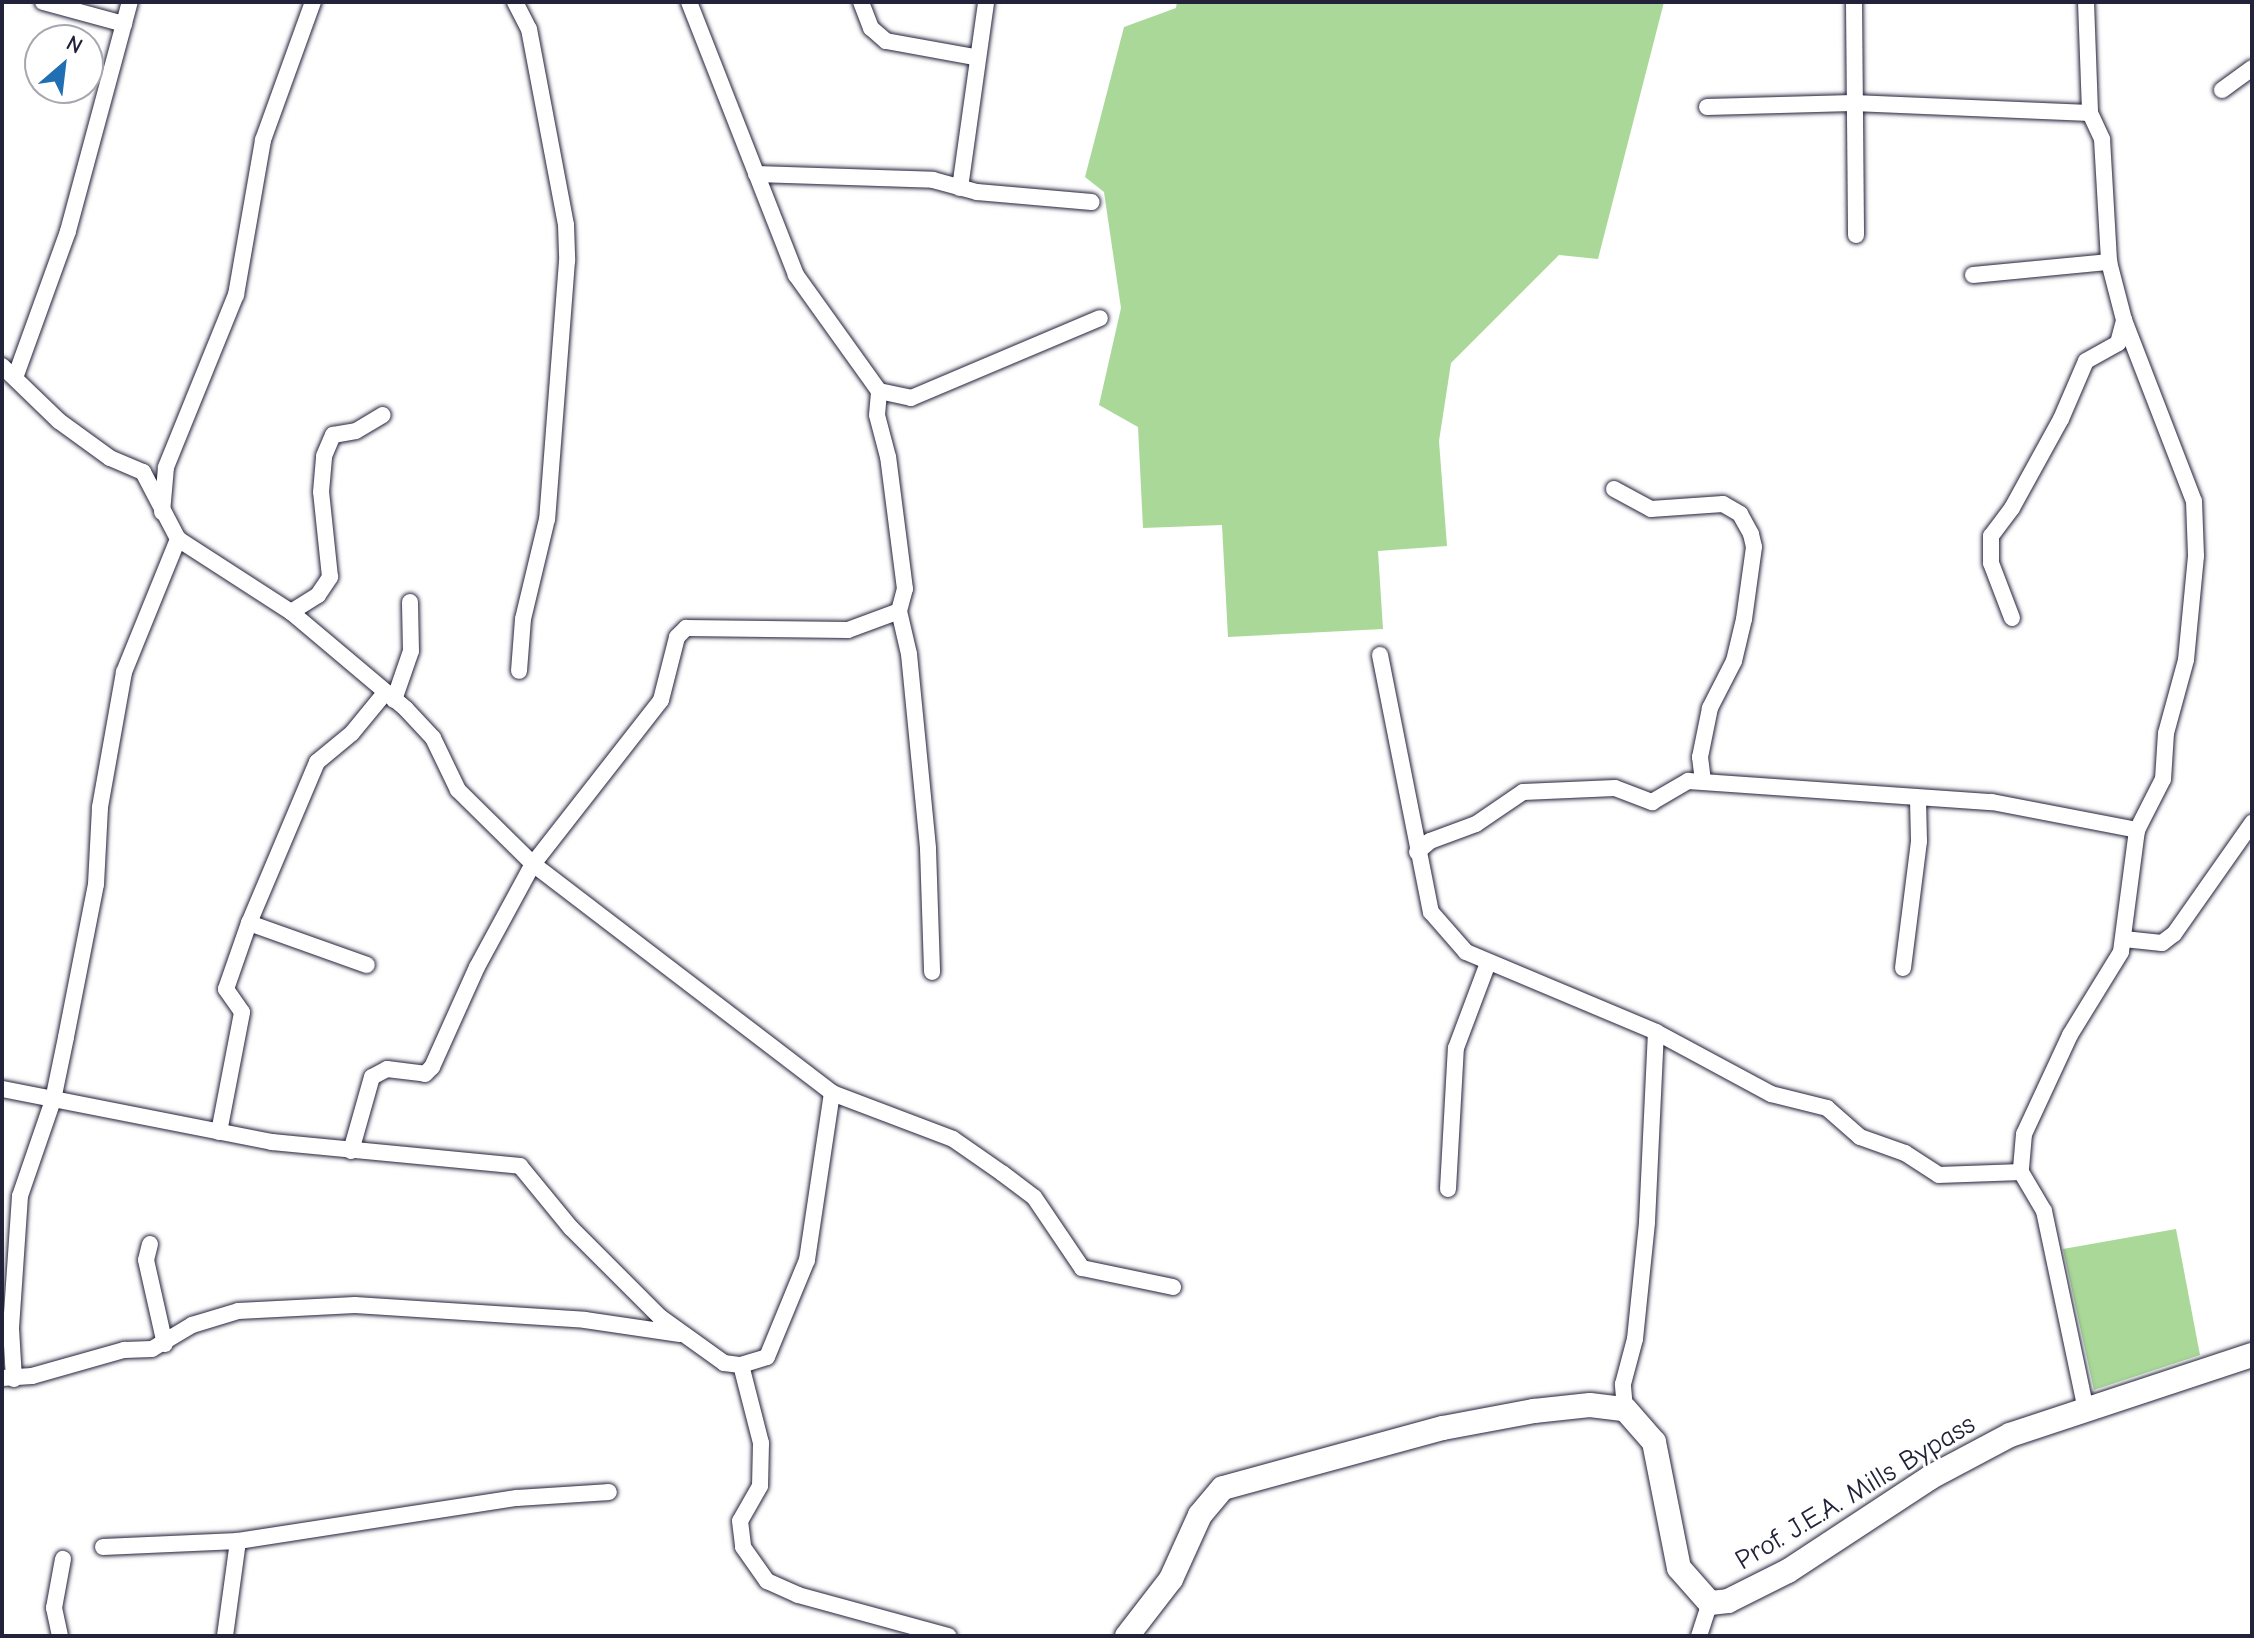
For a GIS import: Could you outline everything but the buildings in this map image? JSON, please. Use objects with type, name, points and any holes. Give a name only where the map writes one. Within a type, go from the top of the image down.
[{"type":"street","points":[[43,2],[124,24]]},
{"type":"street","points":[[130,2],[68,231],[9,371],[59,421],[110,458],[143,472],[178,539],[291,612],[433,738],[458,790],[533,864],[832,1093],[953,1139],[990,1164],[1034,1197],[1082,1268],[1173,1287]]},
{"type":"street","points":[[162,513],[166,467],[236,295],[263,140],[313,2]]},
{"type":"street","points":[[515,2],[529,29],[566,225],[567,261],[547,519],[523,619],[519,671]]},
{"type":"street","points":[[689,2],[796,275],[879,391],[877,415],[888,457],[905,589],[899,611],[909,654],[928,849],[932,972]]},
{"type":"street","points":[[861,2],[871,28],[886,41],[974,57]]},
{"type":"street","points":[[960,188],[974,57],[986,2]]},
{"type":"street","points":[[1854,2],[1856,235]]},
{"type":"street","points":[[2086,2],[2090,113],[2102,139],[2109,262],[2124,320],[2194,501],[2196,556],[2186,660],[2166,733],[2163,779],[2137,830],[2127,874],[2124,939],[2109,978],[2070,1035],[2031,1116],[2021,1172],[2044,1211],[2086,1410]]},
{"type":"street","points":[[2222,90],[2252,68]]},
{"type":"street","points":[[1707,107],[1853,103],[2090,113]]},
{"type":"street","points":[[756,174],[933,180],[960,188],[1092,202]]},
{"type":"street","points":[[1973,275],[2109,262]]},
{"type":"street","points":[[879,391],[911,398],[1100,318]]},
{"type":"street","points":[[2012,618],[1991,563],[1991,536],[2012,508],[2075,394],[2086,361],[2118,343],[2124,320]]},
{"type":"street","points":[[291,612],[318,595],[330,577],[321,492],[324,456],[333,435],[356,431],[383,415]]},
{"type":"street","points":[[1614,489],[1651,509],[1723,504],[1740,514],[1751,534],[1754,547],[1744,619],[1734,661],[1710,708],[1700,757],[1703,780]]},
{"type":"street","points":[[178,539],[124,672],[100,807],[96,884],[53,1100],[27,1167],[19,1207],[8,1378],[165,1344],[192,1325],[238,1311],[355,1305],[585,1320],[682,1334]]},
{"type":"street","points":[[219,1132],[242,1012],[226,989],[249,923],[317,762],[389,697],[411,651],[410,602]]},
{"type":"street","points":[[351,1151],[372,1077],[387,1069],[425,1074],[432,1067],[477,967],[533,864],[661,700],[677,637],[686,628],[848,630],[899,611]]},
{"type":"street","points":[[1380,655],[1431,912],[1444,932],[1466,952],[1656,1032],[1747,1083],[1827,1108],[1860,1137],[1905,1153],[1939,1175],[2021,1172]]},
{"type":"street","points":[[1417,852],[1430,841],[1476,824],[1523,792],[1615,788],[1652,802],[1688,781],[1703,780],[1918,800],[1992,802],[2137,830]]},
{"type":"street","points":[[1903,968],[1919,841],[1918,800]]},
{"type":"street","points":[[2124,939],[2162,943],[2174,934],[2252,823]]},
{"type":"street","points":[[249,923],[367,965]]},
{"type":"street","points":[[1448,1189],[1456,1048],[1488,963]]},
{"type":"street","points":[[1625,1409],[1623,1384],[1635,1339],[1647,1222],[1656,1032]]},
{"type":"street","points":[[2,1089],[219,1132],[351,1151],[520,1166],[571,1228],[682,1334],[724,1363],[741,1365],[767,1357],[807,1260],[832,1093]]},
{"type":"street","points":[[150,1244],[146,1260],[165,1344]]},
{"type":"street","name":"Prof. J.E.A. Mills Bypass","points":[[1710,1603],[1728,1601],[1788,1571],[1931,1477],[2010,1435],[2252,1355]]},
{"type":"street","points":[[741,1365],[761,1443],[760,1486],[740,1521],[743,1547],[767,1581],[798,1595],[948,1636]]},
{"type":"street","points":[[1127,1636],[1171,1579],[1200,1515],[1223,1488],[1238,1481],[1443,1428],[1534,1411],[1607,1405],[1625,1409],[1654,1442],[1679,1568],[1710,1603],[1699,1636]]},
{"type":"street","points":[[103,1547],[238,1541],[517,1498],[609,1492]]},
{"type":"street","points":[[225,1636],[238,1541]]},
{"type":"street","points":[[60,1636],[54,1608],[63,1559]]},
{"type":"green space","points":[[1177,2],[1664,2],[1598,259],[1559,255],[1451,363],[1439,441],[1447,546],[1378,551],[1383,629],[1228,637],[1222,525],[1143,528],[1138,427],[1099,405],[1121,308],[1104,192],[1085,177],[1124,27],[1176,8]]},
{"type":"green space","points":[[2176,1229],[2200,1355],[2094,1390],[2063,1249]]}]
